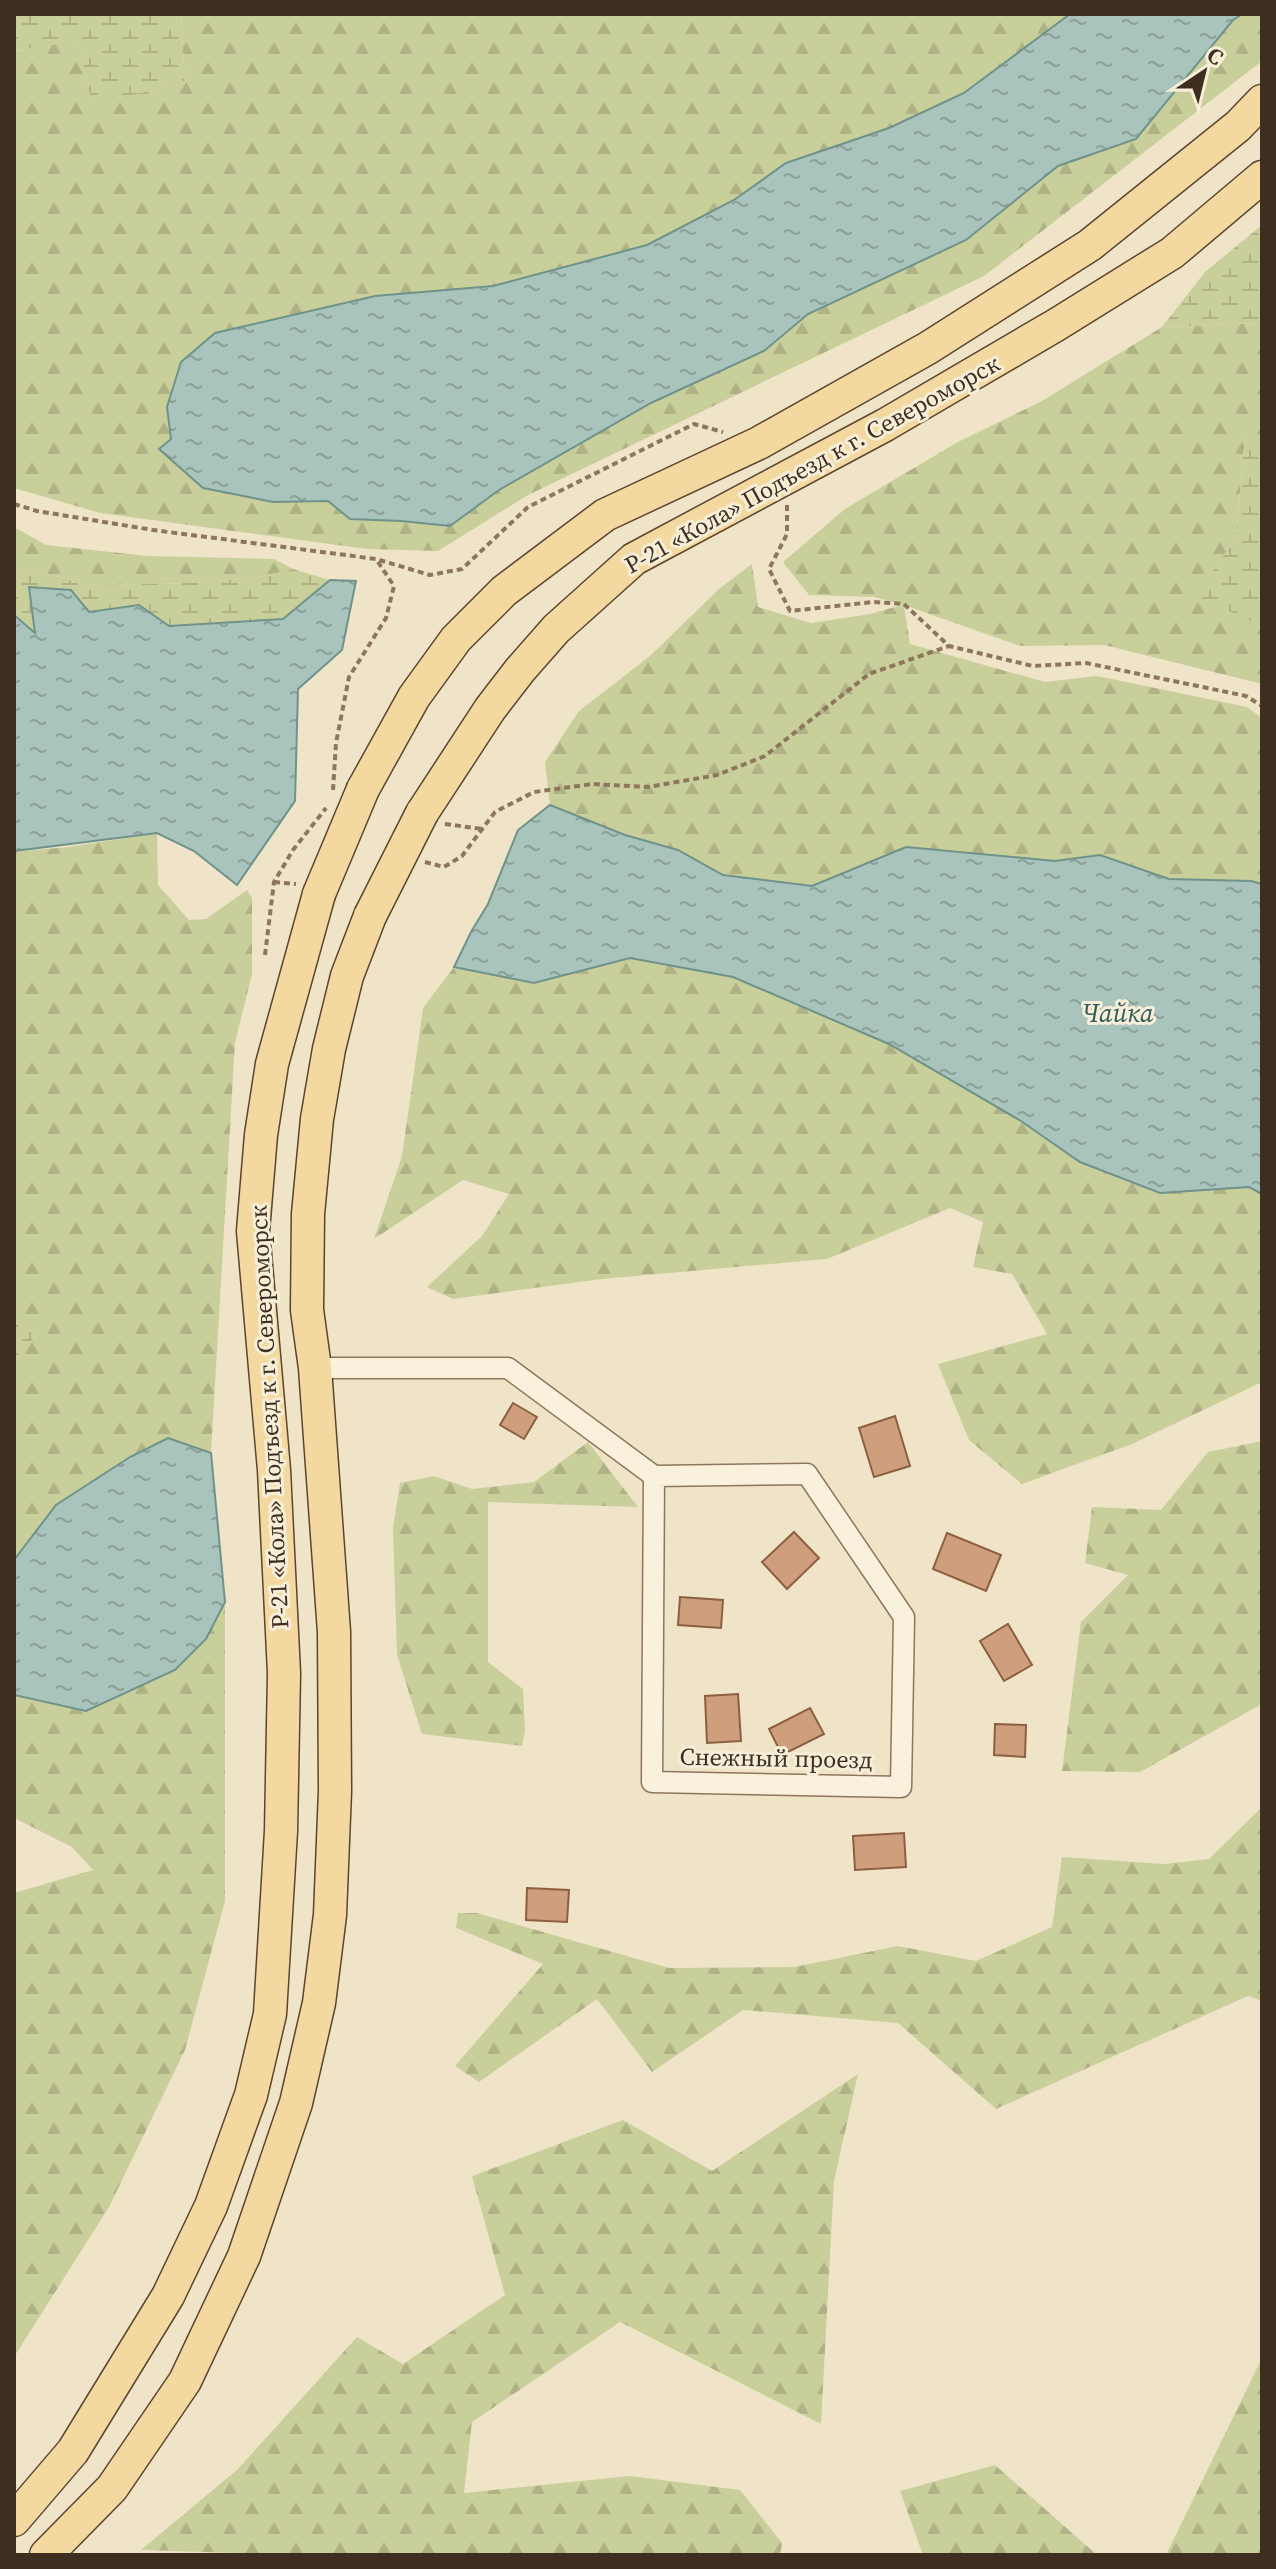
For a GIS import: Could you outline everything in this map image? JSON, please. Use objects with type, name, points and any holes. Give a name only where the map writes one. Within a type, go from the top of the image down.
[{"type":"main road","name":"Р-21 «Кола» Подъезд к г. Североморск","points":[[14,2520],[73,2451],[168,2296],[211,2206],[251,2095],[270,2014],[281,1831],[284,1673],[274,1470],[253,1231],[261,1135],[272,1064],[319,894],[363,789],[414,697],[456,639],[504,591],[605,515],[759,443],[928,348],[1090,245],[1238,126],[1262,101]]},
{"type":"main road","name":"Р-21 «Кола» Подъезд к г. Североморск","points":[[46,2555],[112,2488],[185,2381],[244,2256],[296,2103],[319,2003],[330,1915],[335,1791],[334,1632],[315,1368],[307,1310],[308,1214],[317,1119],[329,1049],[344,990],[370,916],[420,816],[490,709],[556,629],[634,559],[898,418],[1056,325],[1172,253],[1262,177]]},
{"type":"street","points":[[315,1368],[508,1368],[654,1476]]},
{"type":"street","name":"Снежный проезд","points":[[807,1474],[904,1617],[901,1787],[652,1782],[654,1476],[807,1474]]},
{"type":"path","points":[[14,504],[37,511],[153,530],[376,559],[430,575],[462,569],[528,507],[694,424],[759,443]]},
{"type":"path","points":[[788,475],[787,534],[769,569],[790,611],[873,602],[904,604],[949,646],[1033,666],[1086,663],[1246,696],[1262,706]]},
{"type":"path","points":[[265,955],[274,882],[293,850],[333,800],[336,743],[349,677],[386,618],[394,586],[376,559]]},
{"type":"path","points":[[419,860],[444,867],[462,856],[495,812],[534,792],[592,784],[648,787],[717,775],[753,761],[765,756],[869,674],[949,646]]},
{"type":"path","points":[[420,816],[482,829]]},
{"type":"green space","points":[[14,14],[181,14],[185,83],[92,104],[78,41],[14,51]]},
{"type":"green space","points":[[181,14],[1070,14],[964,93],[889,128],[786,163],[734,200],[647,245],[493,286],[375,296],[215,333],[181,362],[167,407],[171,439],[273,502],[328,501],[350,519],[449,526],[499,490],[651,403],[764,351],[807,314],[966,240],[1058,166],[1136,139],[1233,20],[1242,14],[1262,14],[1262,61],[984,276],[528,495],[438,551],[367,549],[100,513],[14,488],[14,51],[78,40],[92,103],[185,83]]},
{"type":"green space","points":[[1262,225],[1262,323],[1162,327],[1205,272]]},
{"type":"green space","points":[[1262,323],[1262,450],[1245,436],[1236,537],[1197,596],[1262,624],[1262,684],[1104,645],[1020,646],[904,605],[910,644],[1045,682],[1097,676],[1247,707],[1262,718],[1262,884],[1251,881],[1169,879],[1100,855],[1055,861],[906,847],[812,886],[723,875],[678,850],[632,837],[550,805],[545,762],[579,711],[650,656],[719,589],[749,566],[752,564],[758,607],[811,623],[870,614],[902,605],[875,597],[809,595],[783,562],[845,509],[956,443],[1042,401],[1162,327]]},
{"type":"green space","points":[[1245,435],[1262,450],[1262,624],[1259,625],[1196,596],[1236,537]]},
{"type":"green space","points":[[14,527],[46,545],[148,556],[274,559],[293,569],[255,578],[85,585],[52,575],[14,571]]},
{"type":"green space","points":[[293,569],[330,580],[283,619],[169,626],[139,605],[88,612],[29,588],[35,635],[14,615],[14,571],[52,575],[85,585],[255,578]]},
{"type":"green space","points":[[157,833],[158,885],[189,920],[206,919],[247,890],[252,898],[252,974],[235,1042],[211,1453],[168,1438],[14,1560],[14,1363],[36,1335],[14,1321],[14,852]]},
{"type":"green space","points":[[630,958],[733,977],[889,1044],[1021,1121],[1079,1162],[1160,1193],[1249,1187],[1262,1194],[1262,1382],[1132,1444],[1022,1484],[969,1440],[938,1364],[1047,1334],[1012,1274],[973,1267],[983,1222],[950,1208],[827,1259],[602,1279],[453,1299],[427,1287],[482,1236],[509,1194],[463,1180],[374,1239],[402,1156],[423,1008],[454,967],[534,983]]},
{"type":"green space","points":[[14,1321],[36,1335],[14,1363]]},
{"type":"green space","points":[[1262,1441],[1262,1704],[1140,1772],[1062,1771],[1081,1622],[1128,1575],[1085,1563],[1092,1507],[1161,1510],[1208,1452]]},
{"type":"green space","points":[[588,1442],[638,1507],[488,1502],[488,1662],[523,1689],[525,1730],[522,1746],[422,1734],[397,1655],[393,1528],[400,1483],[434,1476],[472,1489],[534,1482]]},
{"type":"green space","points":[[225,1602],[225,1901],[185,2050],[109,2207],[14,2357],[14,1893],[93,1870],[72,1847],[14,1818],[14,1695],[86,1710],[206,1639]]},
{"type":"green space","points":[[1262,1807],[1262,2001],[1248,1996],[996,2109],[898,2023],[743,2010],[652,2072],[597,1999],[479,2082],[455,2066],[543,1964],[456,1928],[458,1913],[477,1913],[669,1968],[794,1967],[898,1946],[976,1961],[1052,1927],[1062,1857],[1164,1864],[1209,1859]]},
{"type":"green space","points":[[858,2074],[834,2181],[821,2424],[620,2322],[472,2422],[464,2493],[630,2476],[740,2490],[782,2543],[780,2555],[299,2555],[141,2550],[238,2469],[357,2337],[403,2364],[505,2295],[472,2176],[623,2120],[712,2171]]},
{"type":"green space","points":[[1262,2358],[1262,2555],[1166,2555]]},
{"type":"green space","points":[[995,2465],[1097,2555],[923,2555],[900,2491]]},
{"type":"water","points":[[1070,14],[1242,14],[1233,20],[1136,139],[1058,166],[966,240],[808,314],[764,351],[651,403],[499,490],[450,526],[350,519],[328,501],[273,502],[203,488],[159,449],[171,439],[167,407],[181,362],[215,333],[375,296],[493,286],[647,245],[734,200],[786,163],[889,128],[964,93]]},
{"type":"water","points":[[330,580],[356,581],[342,650],[298,689],[295,801],[237,885],[194,851],[157,833],[14,851],[14,615],[35,633],[29,587],[71,590],[89,612],[139,605],[169,626],[283,619]]},
{"type":"water","name":"Чайка","points":[[550,805],[625,835],[678,850],[723,875],[812,886],[906,847],[1055,861],[1100,855],[1169,879],[1251,881],[1262,884],[1262,1194],[1249,1187],[1160,1193],[1080,1162],[1021,1121],[889,1044],[733,977],[630,958],[534,983],[454,967],[488,904],[518,830]]},
{"type":"water","points":[[168,1438],[211,1453],[225,1602],[206,1639],[175,1670],[86,1711],[14,1695],[14,1560],[56,1505],[130,1457]]},
{"type":"building","points":[[513,1403],[537,1417],[524,1439],[500,1425]]},
{"type":"building","points":[[895,1416],[910,1466],[874,1477],[859,1428]]},
{"type":"building","points":[[794,1532],[819,1558],[787,1589],[762,1562]]},
{"type":"building","points":[[947,1533],[1001,1555],[986,1591],[933,1569]]},
{"type":"building","points":[[680,1597],[723,1600],[721,1628],[678,1625]]},
{"type":"building","points":[[1008,1624],[1032,1665],[1004,1681],[980,1641]]},
{"type":"building","points":[[738,1694],[741,1741],[707,1743],[705,1696]]},
{"type":"building","points":[[810,1708],[824,1734],[782,1755],[769,1729]]},
{"type":"building","points":[[995,1724],[1026,1725],[1025,1757],[994,1755]]},
{"type":"building","points":[[904,1833],[906,1867],[855,1870],[853,1836]]},
{"type":"building","points":[[527,1888],[569,1890],[567,1922],[526,1920]]}]
